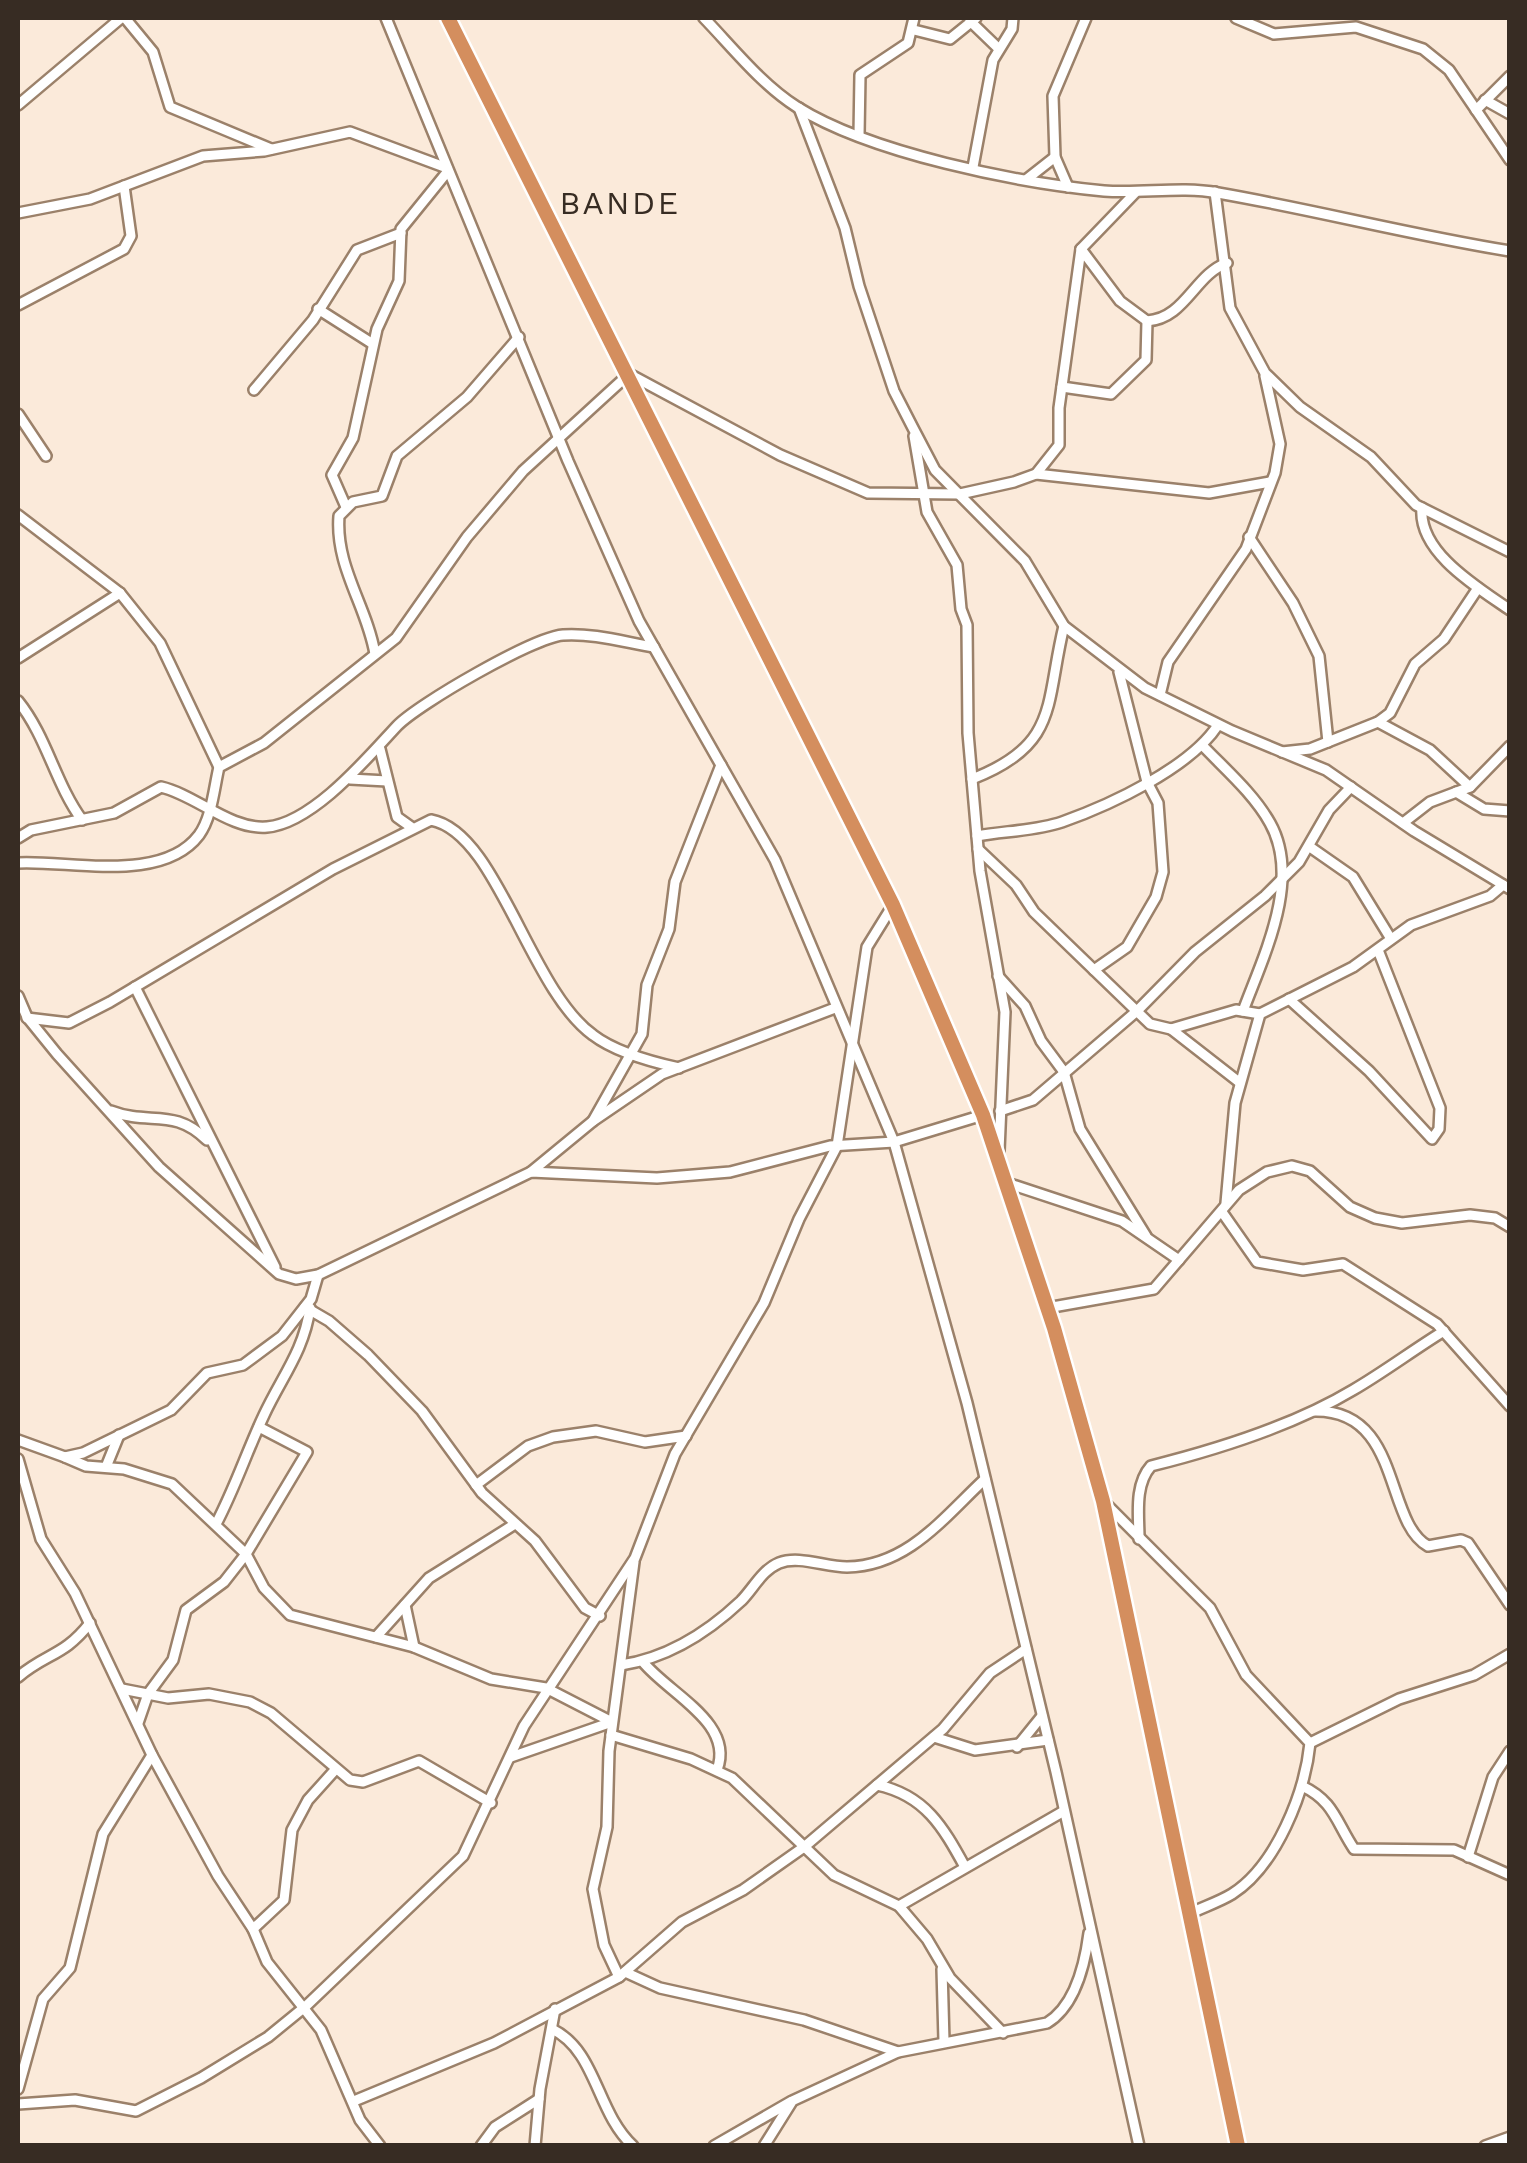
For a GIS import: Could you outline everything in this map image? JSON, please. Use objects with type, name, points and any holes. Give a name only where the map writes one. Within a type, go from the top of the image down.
[{"type":"highway","points":[[448,18],[894,905],[983,1115],[1047,1308],[1103,1501],[1238,2146]]},
{"type":"street","points":[[18,105],[123,18],[153,52],[170,107],[272,150]]},
{"type":"street","points":[[386,18],[558,436],[654,646],[775,860],[894,1142],[985,1478],[1138,2146]]},
{"type":"street","points":[[706,18],[754,71],[799,108],[859,135],[1068,188],[1135,194],[1215,192],[1421,237],[1510,251]]},
{"type":"street","points":[[859,135],[860,75],[900,51],[914,30],[914,18]]},
{"type":"street","points":[[974,167],[998,48],[1012,29],[1013,18]]},
{"type":"street","points":[[1068,188],[1055,158],[1052,96],[1086,18]]},
{"type":"street","points":[[1236,18],[1274,34],[1332,26],[1391,35],[1423,49],[1449,70],[1510,160]]},
{"type":"street","points":[[914,30],[950,39],[973,19],[998,48]]},
{"type":"street","points":[[1476,110],[1510,76]]},
{"type":"street","points":[[1486,100],[1510,114]]},
{"type":"street","points":[[799,108],[845,228],[888,373],[913,428],[935,470],[1025,561],[1064,626],[1144,688],[1218,725],[1326,770],[1506,887],[1410,924],[1353,968],[1260,1014],[1219,1012],[1171,1029]]},
{"type":"street","points":[[18,213],[90,199],[204,156],[272,150],[350,132],[447,170]]},
{"type":"street","points":[[1028,179],[1055,158]]},
{"type":"street","points":[[254,390],[318,310],[358,250],[401,233],[447,170]]},
{"type":"street","points":[[18,305],[124,249],[131,236],[124,186]]},
{"type":"street","points":[[1160,695],[1168,662],[1246,549],[1280,444],[1264,374],[1230,308],[1215,192]]},
{"type":"street","points":[[1036,474],[1059,445],[1062,387],[1080,249],[1135,194]]},
{"type":"street","points":[[346,507],[332,475],[356,428],[373,344],[399,281],[401,233]]},
{"type":"street","points":[[1080,249],[1120,301],[1147,321],[1168,316],[1212,269],[1227,263]]},
{"type":"street","points":[[318,310],[373,344]]},
{"type":"street","points":[[1062,387],[1111,394],[1146,360],[1147,321]]},
{"type":"street","points":[[375,654],[370,627],[352,594],[339,544],[339,516],[346,507],[382,496],[397,456],[467,397],[519,337]]},
{"type":"street","points":[[219,767],[264,743],[396,638],[466,536],[558,436],[575,426],[629,374],[780,455],[868,493],[983,492],[1036,474],[1208,493],[1270,482]]},
{"type":"street","points":[[1264,374],[1300,407],[1371,457],[1422,508],[1510,552]]},
{"type":"street","points":[[18,414],[46,456]]},
{"type":"street","points":[[913,428],[926,512],[957,565],[970,658],[968,733],[978,849],[1005,1012],[999,1159]]},
{"type":"street","points":[[1422,508],[1422,526],[1434,551],[1510,610]]},
{"type":"street","points":[[18,514],[120,593],[160,643],[219,767],[209,809],[197,837],[157,862],[119,867],[55,861],[18,864]]},
{"type":"street","points":[[1249,537],[1292,603],[1319,656],[1328,742]]},
{"type":"street","points":[[1281,752],[1328,742],[1378,722],[1400,700],[1414,664],[1444,640],[1478,588]]},
{"type":"street","points":[[18,658],[120,593]]},
{"type":"street","points":[[972,779],[1008,761],[1047,720],[1064,626]]},
{"type":"street","points":[[18,838],[31,830],[130,806],[161,787],[252,825],[272,826],[290,820],[349,779],[410,716],[545,638],[590,636],[654,646]]},
{"type":"street","points":[[1094,970],[1123,952],[1161,886],[1162,827],[1158,804],[1147,782],[1119,672]]},
{"type":"street","points":[[1128,700],[1144,688]]},
{"type":"street","points":[[18,701],[36,724],[68,800],[82,820]]},
{"type":"street","points":[[1378,722],[1430,750],[1470,787]]},
{"type":"street","points":[[977,836],[1062,822],[1147,782],[1203,746],[1218,725]]},
{"type":"street","points":[[1203,746],[1269,821],[1278,843],[1280,881],[1270,944],[1243,1011]]},
{"type":"street","points":[[1403,823],[1430,802],[1470,787],[1510,746]]},
{"type":"street","points":[[380,749],[397,817],[412,826]]},
{"type":"street","points":[[593,1121],[642,1034],[647,985],[669,929],[675,882],[721,765]]},
{"type":"street","points":[[349,779],[387,781]]},
{"type":"street","points":[[1000,1112],[1033,1100],[1136,1010],[1174,970],[1280,881],[1310,847],[1329,810],[1351,787]]},
{"type":"street","points":[[1456,792],[1484,809],[1510,810]]},
{"type":"street","points":[[26,1018],[69,1022],[412,826],[431,820],[445,822],[468,842],[488,870],[555,998],[596,1038],[679,1068]]},
{"type":"street","points":[[1310,847],[1353,877],[1391,939]]},
{"type":"street","points":[[978,849],[1016,886],[1034,912],[1150,1024],[1171,1029],[1240,1082]]},
{"type":"street","points":[[18,2104],[75,2100],[136,2111],[268,2037],[306,2006],[463,1856],[546,1688],[600,1616],[635,1558],[686,1436],[764,1303],[798,1219],[837,1146],[867,946],[894,905]]},
{"type":"street","points":[[1289,999],[1369,1071],[1432,1140],[1439,1129],[1440,1108],[1378,950]]},
{"type":"street","points":[[996,974],[1025,1006],[1041,1041],[1064,1072],[1088,1143],[1146,1236]]},
{"type":"street","points":[[135,987],[279,1274]]},
{"type":"street","points":[[18,996],[26,1018],[159,1168],[279,1274],[296,1279],[318,1276],[530,1172],[593,1121],[679,1068],[836,1008]]},
{"type":"street","points":[[1260,1014],[1240,1082],[1228,1146],[1224,1209],[1257,1262],[1303,1270],[1343,1264],[1408,1301],[1444,1330],[1510,1406]]},
{"type":"street","points":[[109,1110],[132,1119],[176,1118],[211,1144]]},
{"type":"street","points":[[530,1172],[656,1178],[730,1172],[837,1146],[894,1142],[983,1115]]},
{"type":"street","points":[[1047,1308],[1154,1289],[1239,1190],[1267,1172],[1292,1166],[1310,1171],[1350,1207],[1375,1218],[1402,1222],[1470,1215],[1495,1218],[1510,1227]]},
{"type":"street","points":[[1007,1183],[1122,1221],[1179,1260]]},
{"type":"street","points":[[216,1524],[249,1458],[259,1428],[294,1365],[318,1276]]},
{"type":"street","points":[[66,1457],[182,1403],[207,1374],[244,1365],[282,1336],[308,1306]]},
{"type":"street","points":[[308,1306],[361,1347],[422,1411],[476,1485],[534,1540],[586,1608],[600,1616]]},
{"type":"street","points":[[1139,1539],[1139,1500],[1143,1478],[1151,1466],[1246,1438],[1311,1411],[1353,1390],[1444,1330]]},
{"type":"street","points":[[1311,1411],[1335,1410],[1366,1432],[1393,1479],[1411,1534],[1428,1546],[1461,1540],[1468,1543],[1510,1605]]},
{"type":"street","points":[[138,1724],[148,1694],[172,1660],[186,1610],[224,1582],[246,1554],[307,1452],[259,1428]]},
{"type":"street","points":[[476,1485],[528,1446],[553,1437],[596,1430],[644,1442],[686,1436]]},
{"type":"street","points":[[106,1467],[120,1435]]},
{"type":"street","points":[[18,1440],[86,1466],[106,1467],[172,1484],[246,1554],[264,1588],[290,1615],[414,1647],[491,1678],[546,1688],[612,1722]]},
{"type":"street","points":[[18,1463],[42,1540],[90,1623],[152,1755],[218,1876],[253,1929],[267,1962],[306,2006],[367,2131],[380,2146]]},
{"type":"street","points":[[622,1665],[663,1658],[739,1603],[774,1564],[791,1560],[863,1566],[901,1552],[923,1539],[985,1478]]},
{"type":"street","points":[[1103,1501],[1210,1608],[1246,1675],[1310,1743]]},
{"type":"street","points":[[376,1637],[430,1578],[515,1524]]},
{"type":"street","points":[[635,1558],[612,1722],[607,1827],[594,1890],[604,1945],[622,1974],[660,1988],[804,2020],[898,2052]]},
{"type":"street","points":[[405,1605],[414,1647]]},
{"type":"street","points":[[18,1676],[38,1661],[64,1652],[90,1623]]},
{"type":"street","points":[[354,2101],[482,2048],[622,1974],[682,1922],[743,1890],[804,1846],[934,1737],[990,1674],[1026,1649]]},
{"type":"street","points":[[1310,1743],[1399,1699],[1474,1675],[1510,1654]]},
{"type":"street","points":[[643,1662],[716,1730],[723,1754],[717,1770]]},
{"type":"street","points":[[122,1689],[168,1698],[210,1694],[250,1702],[271,1713],[350,1780],[364,1782],[419,1760],[491,1803]]},
{"type":"street","points":[[1017,1746],[1042,1716]]},
{"type":"street","points":[[510,1757],[612,1722]]},
{"type":"street","points":[[611,1735],[717,1770],[841,1880],[899,1906],[927,1939],[942,1968],[1004,2033]]},
{"type":"street","points":[[934,1737],[975,1750],[1048,1740]]},
{"type":"street","points":[[1189,1914],[1234,1893],[1254,1874],[1285,1828],[1302,1786],[1310,1743]]},
{"type":"street","points":[[1468,1857],[1493,1777],[1510,1750]]},
{"type":"street","points":[[18,2089],[44,1999],[70,1968],[104,1834],[152,1755]]},
{"type":"street","points":[[253,1929],[284,1900],[292,1830],[308,1800],[335,1770]]},
{"type":"street","points":[[878,1784],[900,1790],[927,1808],[964,1867]]},
{"type":"street","points":[[1302,1786],[1323,1796],[1342,1821],[1354,1849],[1454,1850],[1510,1875]]},
{"type":"street","points":[[899,1906],[1064,1811]]},
{"type":"street","points":[[714,2146],[792,2101],[898,2052],[1047,2022],[1064,2012],[1089,1926]]},
{"type":"street","points":[[942,1968],[944,2040]]},
{"type":"street","points":[[534,2146],[556,2009]]},
{"type":"street","points":[[552,2028],[575,2042],[613,2122],[633,2146]]},
{"type":"street","points":[[481,2146],[495,2127],[539,2099]]},
{"type":"street","points":[[764,2146],[792,2101]]},
{"type":"street","points":[[1485,2146],[1510,2137]]},
{"type":"district","name":"BANDE","points":[[620,203]]}]
